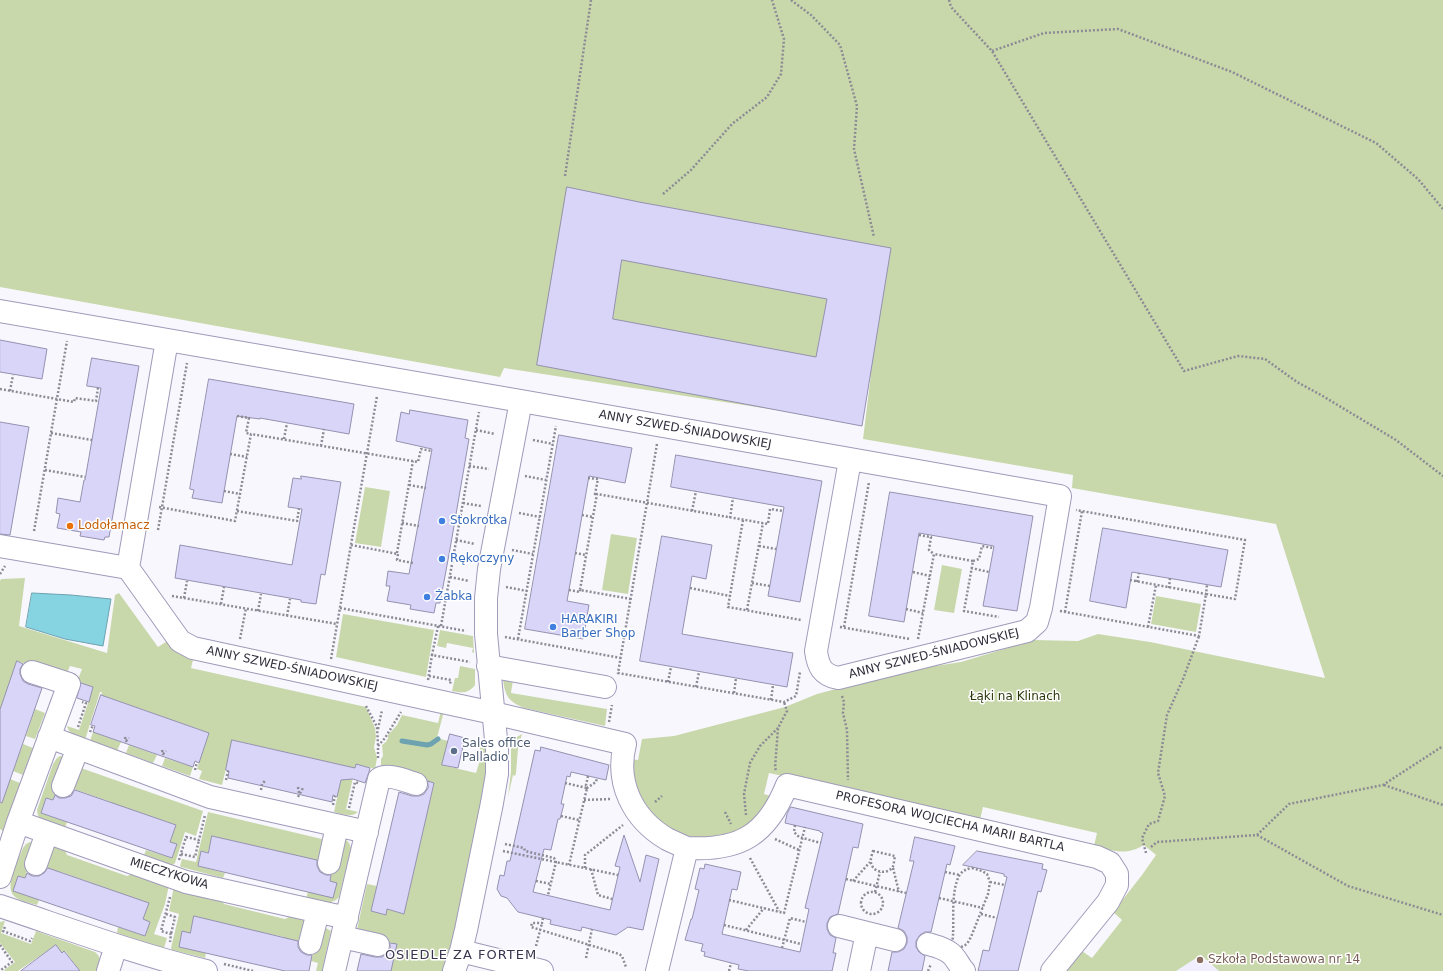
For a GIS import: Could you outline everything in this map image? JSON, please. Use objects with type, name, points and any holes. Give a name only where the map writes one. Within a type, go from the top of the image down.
[{"type":"street","name":"ANNY SZWED-ŚNIADOWSKIEJ","points":[[0,311],[1060,496],[1041,608],[1037,622],[1027,631],[838,678],[830,676],[821,669],[817,660],[816,651],[850,460]]},
{"type":"street","points":[[0,546],[128,568],[167,340]]},
{"type":"street","points":[[521,402],[489,569],[486,598],[488,666],[497,750],[496,774],[492,803],[458,961],[542,971]]},
{"type":"street","name":"ANNY SZWED-ŚNIADOWSKIEJ","points":[[128,568],[180,641],[193,648],[493,713]]},
{"type":"street","points":[[488,666],[605,687]]},
{"type":"street","points":[[0,877],[10,833],[69,684],[32,672]]},
{"type":"street","points":[[493,713],[625,744],[621,764],[623,782],[629,798],[638,814],[651,828],[687,848],[703,849],[723,847],[741,842],[759,830],[772,815],[781,801],[787,785]]},
{"type":"street","points":[[49,737],[210,797],[367,832]]},
{"type":"street","points":[[63,786],[78,748]]},
{"type":"street","points":[[334,971],[379,779],[389,777],[416,784]]},
{"type":"street","name":"PROFESORA WOJCIECHA MARII BARTLA","points":[[787,785],[1097,857],[1110,863],[1117,874],[1117,886],[1108,902],[1052,971]]},
{"type":"street","points":[[329,863],[337,826]]},
{"type":"street","name":"MIECZYKOWA","points":[[10,833],[47,833],[186,882],[318,912],[378,945]]},
{"type":"street","points":[[36,864],[47,833]]},
{"type":"street","points":[[657,971],[687,848]]},
{"type":"street","points":[[0,906],[116,946],[166,961],[215,968]]},
{"type":"street","points":[[310,944],[318,912]]},
{"type":"street","points":[[839,926],[895,940]]},
{"type":"street","points":[[859,971],[867,933]]},
{"type":"street","points":[[928,944],[939,947],[950,953],[964,971]]},
{"type":"street","points":[[108,971],[116,946]]},
{"type":"path","points":[[565,176],[591,0]]},
{"type":"path","points":[[663,194],[691,170],[732,124],[767,97],[781,74],[784,39],[772,0]]},
{"type":"path","points":[[791,0],[811,15],[840,45],[857,106],[854,149],[874,237]]},
{"type":"path","points":[[948,0],[951,7],[992,50],[1184,371],[1238,356],[1265,359],[1297,382],[1396,440],[1443,476]]},
{"type":"path","points":[[992,50],[1044,33],[1118,29],[1232,72],[1376,143],[1418,179],[1443,209]]},
{"type":"path","points":[[34,532],[70,323]]},
{"type":"path","points":[[158,530],[188,356]]},
{"type":"path","points":[[10,391],[13,375]]},
{"type":"path","points":[[328,677],[380,377]]},
{"type":"path","points":[[0,389],[74,402],[75,398],[96,401],[98,388]]},
{"type":"path","points":[[441,626],[482,394]]},
{"type":"path","points":[[237,416],[249,418],[246,433],[251,434],[413,462],[418,462],[421,449],[432,451]]},
{"type":"path","points":[[284,439],[287,423]]},
{"type":"path","points":[[321,446],[324,429]]},
{"type":"path","points":[[518,639],[555,429]]},
{"type":"path","points":[[476,430],[497,434]]},
{"type":"path","points":[[51,433],[92,440]]},
{"type":"path","points":[[138,504],[235,521],[251,434]]},
{"type":"path","points":[[543,442],[553,444]]},
{"type":"path","points":[[657,444],[618,673],[784,702],[796,696],[801,666]]},
{"type":"path","points":[[230,454],[247,457]]},
{"type":"path","points":[[413,462],[397,553],[397,560],[413,563]]},
{"type":"path","points":[[469,466],[490,470]]},
{"type":"path","points":[[45,470],[85,477]]},
{"type":"path","points":[[844,627],[870,476]]},
{"type":"path","points":[[537,478],[546,480]]},
{"type":"path","points":[[580,590],[597,494],[598,479],[588,478]]},
{"type":"path","points":[[409,485],[426,488]]},
{"type":"path","points":[[224,491],[240,494]]},
{"type":"path","points":[[692,511],[696,492]]},
{"type":"path","points":[[597,494],[768,524],[770,509],[783,511]]},
{"type":"path","points":[[730,518],[733,498]]},
{"type":"path","points":[[463,503],[483,506]]},
{"type":"path","points":[[1058,507],[1245,540],[1235,599],[1130,580]]},
{"type":"path","points":[[237,511],[298,521],[300,509]]},
{"type":"path","points":[[1065,612],[1082,511]]},
{"type":"path","points":[[518,513],[540,517]]},
{"type":"path","points":[[582,515],[593,517]]},
{"type":"path","points":[[743,520],[728,607],[918,641],[934,554]]},
{"type":"path","points":[[402,523],[419,526]]},
{"type":"path","points":[[747,610],[763,523]]},
{"type":"path","points":[[919,535],[931,537],[929,550],[934,554],[973,561],[979,558],[982,546],[993,548]]},
{"type":"path","points":[[456,540],[476,544]]},
{"type":"path","points":[[350,545],[397,553]]},
{"type":"path","points":[[759,546],[776,549]]},
{"type":"path","points":[[505,548],[533,554]]},
{"type":"path","points":[[575,553],[586,555]]},
{"type":"path","points":[[973,561],[964,610],[1006,618]]},
{"type":"path","points":[[971,568],[989,572]]},
{"type":"path","points":[[913,572],[930,576]]},
{"type":"path","points":[[1137,582],[1139,573]]},
{"type":"path","points":[[450,577],[470,581]]},
{"type":"path","points":[[1169,588],[1170,578]]},
{"type":"path","points":[[184,598],[187,581]]},
{"type":"path","points":[[752,583],[770,586]]},
{"type":"path","points":[[1148,627],[1156,585]]},
{"type":"path","points":[[1146,853],[1142,838],[1149,824],[1158,821],[1165,796],[1158,773],[1167,715],[1183,679],[1199,636],[1208,585]]},
{"type":"path","points":[[500,586],[527,591]]},
{"type":"path","points":[[221,604],[224,587]]},
{"type":"path","points":[[690,588],[730,596]]},
{"type":"path","points":[[569,590],[580,592],[580,590],[631,599]]},
{"type":"path","points":[[258,610],[261,594]]},
{"type":"path","points":[[168,595],[337,624]]},
{"type":"path","points":[[287,616],[290,598]]},
{"type":"path","points":[[237,657],[246,608]]},
{"type":"path","points":[[340,608],[620,658]]},
{"type":"path","points":[[1041,608],[1199,636]]},
{"type":"path","points":[[906,610],[923,613]]},
{"type":"path","points":[[428,678],[438,626]]},
{"type":"path","points":[[432,655],[488,666]]},
{"type":"path","points":[[668,682],[671,667]]},
{"type":"path","points":[[696,687],[699,672]]},
{"type":"path","points":[[734,693],[736,678]]},
{"type":"path","points":[[838,678],[844,702],[843,713],[847,730],[850,799]]},
{"type":"path","points":[[771,700],[773,685]]},
{"type":"path","points":[[746,816],[744,794],[750,763],[760,746],[778,728],[787,711],[784,702]]},
{"type":"path","points":[[362,703],[368,707],[375,721],[378,732]]},
{"type":"path","points":[[378,758],[378,732],[382,710]]},
{"type":"path","points":[[378,746],[385,738],[399,714]]},
{"type":"path","points":[[778,728],[775,768],[787,785]]},
{"type":"path","points":[[1257,835],[1288,804],[1383,785],[1443,746]]},
{"type":"path","points":[[162,750],[163,754],[166,751]]},
{"type":"path","points":[[569,864],[587,788],[586,785],[588,776]]},
{"type":"path","points":[[565,783],[587,788],[596,782],[597,778]]},
{"type":"path","points":[[262,779],[262,784]]},
{"type":"path","points":[[1383,785],[1443,805]]},
{"type":"path","points":[[298,787],[299,794]]},
{"type":"path","points":[[584,800],[612,799]]},
{"type":"path","points":[[561,816],[579,820]]},
{"type":"path","points":[[795,825],[794,832],[798,837],[821,843]]},
{"type":"path","points":[[784,913],[805,827]]},
{"type":"path","points":[[585,868],[585,855],[614,833]]},
{"type":"path","points":[[1151,847],[1157,842],[1257,835],[1348,886],[1443,915]]},
{"type":"path","points":[[771,837],[799,850]]},
{"type":"path","points":[[181,854],[195,857],[199,840]]},
{"type":"path","points":[[505,844],[524,848],[525,851],[554,858],[556,862]]},
{"type":"path","points":[[853,881],[870,862],[873,850],[895,856],[892,868],[899,892]]},
{"type":"path","points":[[502,851],[618,875]]},
{"type":"path","points":[[548,895],[556,862]]},
{"type":"path","points":[[870,862],[873,869],[880,872],[887,872],[892,868]]},
{"type":"path","points":[[590,869],[598,895],[612,899]]},
{"type":"path","points":[[965,869],[982,871],[987,874],[990,882],[988,894],[981,914],[967,944],[950,953],[953,936],[954,901],[960,875],[965,869]]},
{"type":"path","points":[[757,871],[778,911]]},
{"type":"path","points":[[875,892],[880,872]]},
{"type":"path","points":[[945,872],[960,875]]},
{"type":"path","points":[[846,879],[906,893]]},
{"type":"path","points":[[536,881],[551,884]]},
{"type":"path","points":[[990,882],[1005,885]]},
{"type":"path","points":[[869,892],[875,892],[880,895],[883,900],[883,906],[880,911],[875,914],[870,914],[864,911],[862,900],[869,892]]},
{"type":"path","points":[[939,898],[983,908]]},
{"type":"path","points":[[729,900],[778,911],[784,913],[790,918],[806,922]]},
{"type":"path","points":[[746,930],[764,908]]},
{"type":"path","points":[[166,914],[175,917],[171,934]]},
{"type":"path","points":[[981,914],[997,918]]},
{"type":"path","points":[[536,946],[543,918]]},
{"type":"path","points":[[782,948],[790,918]]},
{"type":"path","points":[[542,923],[532,923],[531,927],[619,954],[622,956],[626,967]]},
{"type":"path","points":[[724,925],[802,944]]},
{"type":"path","points":[[586,958],[592,929]]},
{"type":"path","points":[[0,945],[12,962],[1,970],[2,971]]},
{"type":"path","points":[[729,971],[731,963]]},
{"type":"path","points":[[215,968],[246,968],[253,971]]},
{"type":"shaded area","name":"Szkoła Podstawowa nr 14","points":[[1201,955],[1219,971],[1176,971]]},
{"type":"green space","name":"Łąki na Klinach","points":[[0,0],[1443,0],[1443,971],[1219,971],[1201,955],[1176,971],[1066,971],[1082,951],[1092,958],[1122,920],[1113,912],[1156,855],[1144,845],[1120,852],[1094,846],[1097,833],[983,807],[980,820],[769,773],[764,794],[774,797],[766,809],[737,834],[698,840],[675,833],[651,816],[637,795],[630,759],[638,760],[642,739],[674,736],[785,707],[817,694],[904,671],[961,662],[1034,640],[1078,641],[1098,634],[1150,642],[1325,678],[1276,524],[1072,488],[1073,475],[863,439],[871,374],[860,423],[504,368],[500,377],[0,287]]},
{"type":"green space","points":[[365,487],[390,491],[381,547],[355,543]]},
{"type":"green space","points":[[611,534],[637,538],[628,594],[602,590]]},
{"type":"green space","points":[[942,565],[962,569],[954,613],[934,610]]},
{"type":"green space","points":[[25,578],[19,626],[107,653],[115,595],[119,593],[158,647],[169,640],[194,656],[191,668],[366,707],[375,728],[376,737],[374,747],[377,758],[375,769],[356,764],[346,809],[358,812],[349,815],[334,812],[344,766],[233,740],[222,785],[199,779],[202,771],[197,769],[209,733],[101,695],[102,692],[100,692],[85,740],[76,737],[71,734],[67,726],[79,730],[93,688],[77,682],[82,669],[70,666],[65,678],[17,661],[0,710],[0,581],[1,579]]},
{"type":"green space","points":[[1156,596],[1201,604],[1196,632],[1151,624]]},
{"type":"green space","points":[[343,614],[434,630],[426,677],[336,657]]},
{"type":"green space","points":[[440,630],[473,636],[474,653],[472,652],[473,648],[447,643],[446,648],[437,646]]},
{"type":"green space","points":[[460,666],[475,669],[475,685],[470,690],[465,692],[452,691],[455,678],[458,678]]},
{"type":"green space","points":[[503,679],[513,680],[511,693],[607,709],[605,726],[524,708],[514,703],[508,697]]},
{"type":"green space","points":[[35,709],[45,713],[35,739],[26,736]]},
{"type":"green space","points":[[441,711],[444,711],[437,738],[448,741],[442,765],[476,773],[480,760],[480,746],[488,744],[488,782],[454,937],[442,971],[391,971],[396,944],[356,934],[367,884],[377,886],[371,911],[386,915],[387,909],[404,914],[434,783],[393,773],[381,768],[381,759],[383,756],[382,745],[387,741],[388,735],[397,725],[402,715],[438,723]]},
{"type":"green space","points":[[93,732],[121,742],[117,751],[90,741]]},
{"type":"green space","points":[[522,734],[518,749],[516,773],[515,776],[513,775],[508,797],[511,772],[511,746],[515,738]]},
{"type":"green space","points":[[23,744],[33,748],[23,775],[13,771]]},
{"type":"green space","points":[[129,745],[157,755],[153,763],[126,753]]},
{"type":"green space","points":[[60,756],[68,757],[53,800],[46,798],[41,813],[67,822],[65,828],[41,819],[38,816],[37,810],[53,764]]},
{"type":"green space","points":[[165,758],[193,767],[190,776],[162,766]]},
{"type":"green space","points":[[81,768],[203,811],[196,836],[185,832],[173,865],[144,855],[146,850],[172,858],[177,844],[170,842],[176,825],[124,807],[110,806],[111,802],[68,787]]},
{"type":"green space","points":[[10,779],[20,783],[3,831],[0,829],[0,803],[2,803]]},
{"type":"green space","points":[[208,812],[326,840],[324,862],[212,836],[208,853],[201,851],[198,866],[225,873],[223,878],[181,867],[182,859],[196,862]]},
{"type":"green space","points":[[340,836],[349,842],[351,849],[339,897],[332,902],[306,898],[308,892],[330,881]]},
{"type":"green space","points":[[30,842],[36,842],[25,878],[18,876],[14,890],[39,900],[37,905],[16,898],[11,892],[11,879],[13,872],[23,848]]},
{"type":"green space","points":[[54,844],[64,848],[67,855],[127,876],[135,873],[169,885],[165,904],[154,934],[167,938],[164,948],[117,933],[118,927],[145,936],[150,922],[143,919],[148,903],[61,872],[47,871],[48,868],[41,866]]},
{"type":"green space","points":[[174,886],[219,897],[224,904],[285,919],[293,915],[306,918],[306,942],[297,941],[296,944],[284,941],[284,937],[261,932],[260,935],[248,929],[194,916],[190,933],[206,953],[205,958],[172,950],[171,948],[179,914],[169,911]]},
{"type":"green space","points":[[5,921],[1,933],[31,944],[36,931],[95,952],[100,958],[98,971],[80,971],[65,951],[62,953],[56,945],[18,971],[5,971],[4,970],[15,962],[0,943],[0,922]]},
{"type":"green space","points":[[320,928],[326,928],[331,931],[322,971],[316,971],[318,963],[311,961]]},
{"type":"water","points":[[32,593],[111,599],[103,646],[65,639],[26,627]]},
{"type":"building","points":[[567,187],[639,202],[891,248],[862,426],[537,365]],"holes":[[[622,260],[827,299],[816,357],[613,319]]]},
{"type":"building","points":[[0,340],[47,349],[42,379],[0,372]]},
{"type":"building","points":[[92,358],[139,366],[109,537],[105,537],[104,540],[80,536],[81,532],[57,528],[60,514],[56,513],[58,498],[80,502],[101,388],[87,386]]},
{"type":"building","points":[[209,379],[354,404],[349,434],[260,418],[237,416],[222,503],[192,498],[194,490],[190,489]]},
{"type":"building","points":[[410,410],[468,420],[465,438],[469,439],[450,549],[440,603],[436,603],[434,613],[410,609],[411,605],[387,601],[390,586],[386,586],[388,571],[409,574],[432,449],[396,441],[401,412],[409,414]]},
{"type":"building","points":[[0,422],[29,427],[10,535],[0,534]]},
{"type":"building","points":[[559,435],[632,448],[625,483],[589,476],[567,601],[589,605],[583,639],[525,629]]},
{"type":"building","points":[[676,455],[822,481],[800,602],[768,596],[784,507],[671,487]]},
{"type":"building","points":[[301,476],[341,482],[325,575],[321,574],[316,604],[301,602],[301,600],[175,578],[180,545],[292,565],[302,509],[288,507],[293,478],[301,479]]},
{"type":"building","points":[[890,492],[1033,516],[1017,611],[983,606],[994,546],[919,533],[904,622],[869,616]]},
{"type":"building","points":[[1103,528],[1228,550],[1221,587],[1132,572],[1126,608],[1090,601]]},
{"type":"building","points":[[662,536],[712,545],[706,579],[692,576],[682,634],[793,653],[787,687],[640,661]]},
{"type":"building","points":[[17,661],[23,664],[20,669],[20,674],[23,681],[42,688],[2,803],[0,802],[0,710]]},
{"type":"building","points":[[81,683],[93,687],[89,702],[77,698]]},
{"type":"building","points":[[101,695],[209,733],[199,763],[195,761],[193,767],[93,732],[95,726],[91,725]]},
{"type":"building","name":"Sales office Palladio","points":[[450,734],[465,738],[458,768],[442,765]]},
{"type":"building","points":[[232,740],[355,768],[356,764],[370,768],[365,783],[353,779],[341,780],[337,797],[333,795],[332,802],[228,778],[229,771],[226,770]]},
{"type":"building","points":[[541,747],[609,765],[606,780],[571,772],[570,777],[567,776],[561,804],[564,804],[560,819],[558,819],[551,850],[544,849],[533,892],[610,910],[620,867],[615,866],[624,835],[640,882],[646,855],[659,859],[643,930],[628,927],[616,935],[582,927],[581,931],[550,924],[551,920],[518,912],[507,898],[501,896],[497,889],[500,875],[504,876],[507,861],[510,861],[535,750],[540,751]]},
{"type":"building","points":[[428,781],[434,783],[404,914],[387,909],[386,915],[371,911],[399,792],[412,796],[419,796],[424,794],[428,788]]},
{"type":"building","points":[[75,790],[176,825],[170,842],[177,844],[172,858],[41,813],[46,798],[53,800],[55,795],[59,798],[65,798],[71,796]]},
{"type":"building","points":[[791,807],[863,824],[858,848],[853,847],[838,914],[830,917],[827,923],[827,929],[830,935],[836,938],[833,953],[836,953],[832,971],[749,971],[738,969],[739,965],[704,956],[705,952],[701,951],[703,944],[685,940],[699,890],[695,889],[700,868],[704,869],[705,864],[741,872],[737,890],[732,889],[722,934],[800,952],[809,909],[805,908],[823,833],[785,823],[787,814]]},
{"type":"building","points":[[212,836],[317,860],[317,866],[320,872],[326,875],[331,875],[330,881],[337,883],[333,898],[198,866],[201,851],[208,853]]},
{"type":"building","points":[[915,837],[955,846],[950,865],[947,864],[931,932],[925,932],[920,935],[916,941],[916,947],[919,952],[925,956],[922,971],[888,971],[892,952],[898,952],[904,949],[907,943],[907,937],[904,931],[898,928],[914,861],[910,861]]},
{"type":"building","points":[[977,851],[1043,864],[1042,869],[1047,870],[1041,892],[1038,891],[1018,971],[978,971],[983,950],[989,951],[1007,877],[1004,876],[1004,874],[963,865]]},
{"type":"building","points":[[48,868],[149,903],[143,919],[150,922],[145,936],[13,891],[18,876],[25,878],[27,873],[32,876],[39,876]]},
{"type":"building","points":[[194,916],[298,941],[298,947],[301,952],[307,955],[312,955],[309,971],[285,971],[179,947],[182,931],[190,933]]},
{"type":"building","points":[[390,943],[397,944],[391,971],[357,971],[361,954],[382,957],[390,948]]},
{"type":"building","points":[[56,945],[62,953],[64,951],[80,971],[21,971]]},
{"type":"waterway","points":[[402,741],[427,745],[438,739]]},
{"type":"place","name":"Stokrotka","points":[[442,521]]},
{"type":"place","name":"Lodołamacz","points":[[70,526]]},
{"type":"place","name":"Rękoczyny","points":[[442,559]]},
{"type":"place","name":"Żabka","points":[[427,597]]},
{"type":"place","name":"HARAKIRI Barber Shop","points":[[553,627]]},
{"type":"place","name":"Sales office Palladio","points":[[454,751]]},
{"type":"place","name":"Szkoła Podstawowa nr 14","points":[[1200,960]]},
{"type":"district","name":"OSIEDLE ZA FORTEM","points":[[461,956]]}]
